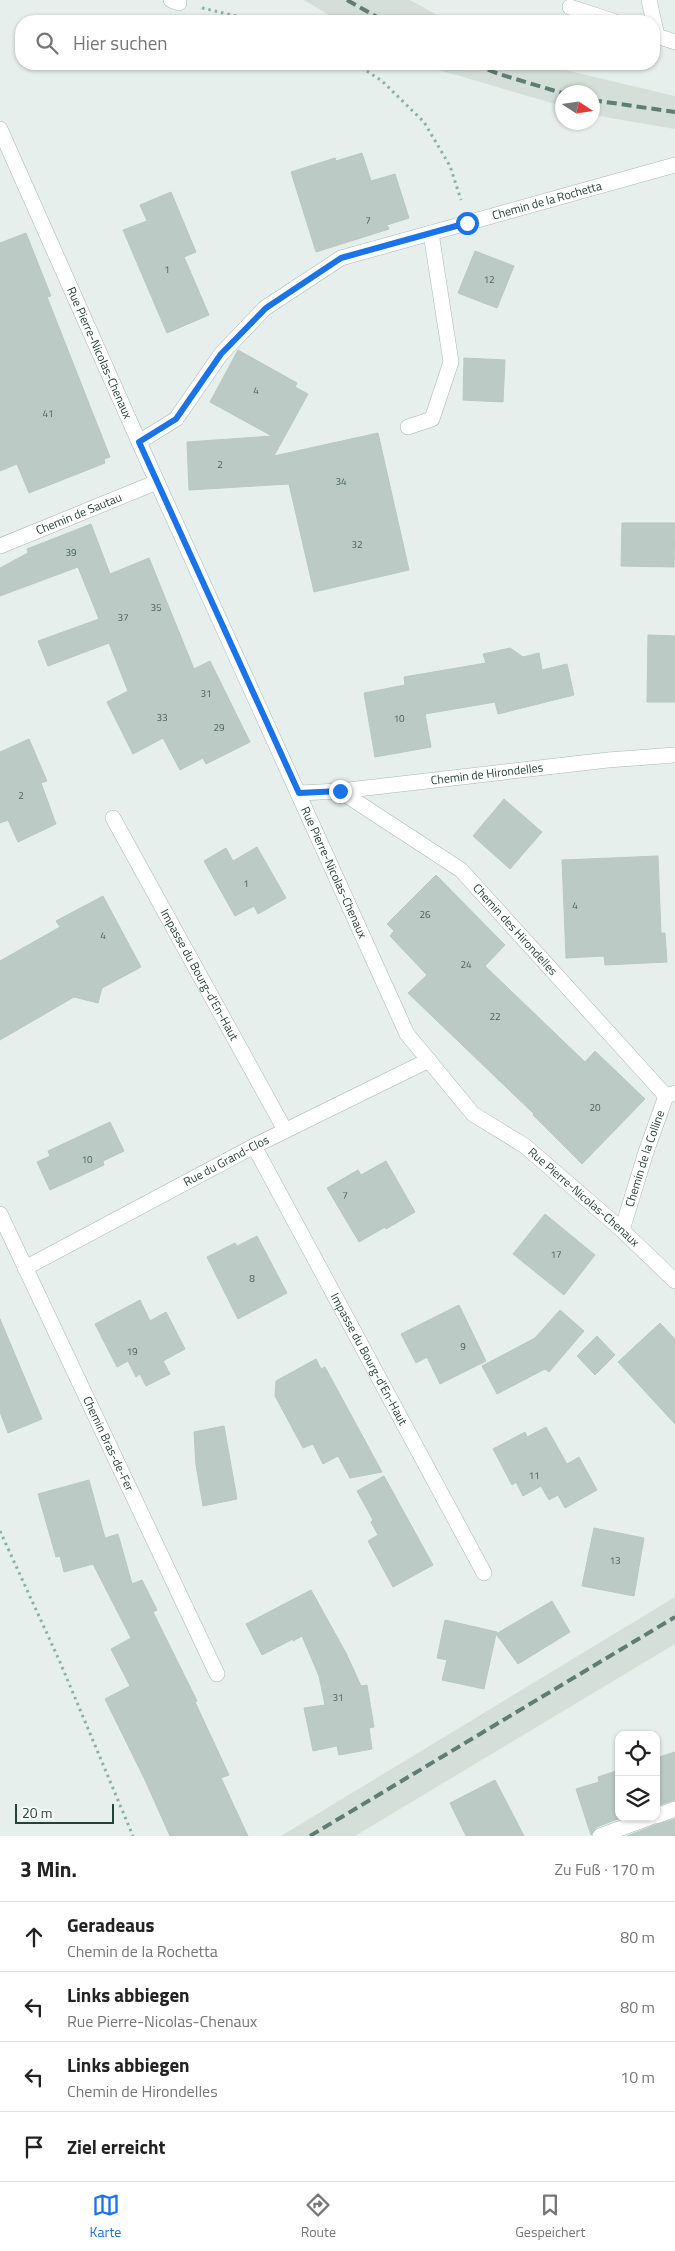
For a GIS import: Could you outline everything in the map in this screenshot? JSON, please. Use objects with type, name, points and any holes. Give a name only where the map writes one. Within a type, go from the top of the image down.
[{"type":"street","points":[[650,0],[652,15]]},
{"type":"street","points":[[570,7],[595,15]]},
{"type":"street","points":[[660,37],[675,42]]},
{"type":"street","name":"Rue Pierre-Nicolas-Chenaux","points":[[0,129],[139,442],[407,1034],[474,1114],[525,1146],[622,1230],[675,1281]]},
{"type":"street","name":"Chemin de la Rochetta","points":[[139,442],[176,419],[221,354],[266,308],[341,258],[675,165]]},
{"type":"street","points":[[408,427],[432,419],[451,362],[431,233]]},
{"type":"street","name":"Chemin de Sautau","points":[[0,546],[157,482]]},
{"type":"street","name":"Chemin de Hirondelles","points":[[299,793],[340,791],[608,760],[675,755]]},
{"type":"street","name":"Chemin des Hirondelles","points":[[340,791],[460,870],[671,1095]]},
{"type":"street","name":"Impasse du Bourg-d'En-Haut","points":[[113,818],[286,1130]]},
{"type":"street","name":"Rue du Grand-Clos","points":[[25,1268],[254,1146],[429,1060]]},
{"type":"street","name":"Chemin de la Colline","points":[[622,1230],[646,1152],[671,1095]]},
{"type":"street","name":"Impasse du Bourg-d'En-Haut","points":[[254,1146],[484,1573]]},
{"type":"street","name":"Chemin Bras-de-Fer","points":[[0,1214],[217,1674]]},
{"type":"street","points":[[660,1815],[675,1809]]},
{"type":"street","points":[[600,1836],[640,1821]]},
{"type":"path","points":[[175,1],[233,15]]},
{"type":"path","points":[[365,70],[382,81],[424,122],[450,166],[467,223]]},
{"type":"path","points":[[0,1531],[60,1662],[133,1836]]},
{"type":"shaded area","points":[[304,0],[410,0],[437,15],[329,15]]},
{"type":"shaded area","points":[[439,70],[567,70],[675,96],[675,129],[600,116],[600,85],[555,85],[555,104]]},
{"type":"shaded area","points":[[675,1597],[675,1644],[355,1836],[281,1836]]},
{"type":"building","points":[[362,153],[371,181],[395,174],[409,218],[387,225],[389,229],[316,252],[291,172],[335,158],[336,161]]},
{"type":"building","points":[[171,192],[196,252],[184,257],[209,315],[167,333],[123,230],[147,221],[140,205]]},
{"type":"building","points":[[26,233],[51,296],[47,297],[110,457],[104,459],[105,463],[29,493],[17,464],[0,471],[0,243]]},
{"type":"building","points":[[475,251],[514,266],[497,308],[458,293]]},
{"type":"building","points":[[238,350],[297,383],[295,387],[308,394],[274,456],[378,433],[409,570],[314,592],[289,484],[189,490],[187,442],[272,436],[210,402]]},
{"type":"building","points":[[464,358],[505,360],[503,402],[463,400]]},
{"type":"building","points":[[622,523],[675,523],[674,567],[621,566]]},
{"type":"building","points":[[91,524],[110,574],[149,558],[194,669],[210,661],[250,742],[206,764],[203,758],[180,770],[163,738],[133,754],[107,702],[128,691],[109,643],[48,666],[38,641],[99,619],[78,567],[0,596],[0,568],[28,553],[27,549]]},
{"type":"building","points":[[648,635],[675,636],[675,702],[647,702]]},
{"type":"building","points":[[510,648],[523,657],[539,653],[542,670],[567,664],[574,695],[498,714],[495,702],[425,714],[431,747],[375,757],[364,693],[405,685],[404,677],[486,663],[483,654]]},
{"type":"building","points":[[29,739],[47,781],[41,783],[56,824],[18,842],[8,820],[0,823],[0,752]]},
{"type":"building","points":[[504,799],[542,832],[510,869],[473,836]]},
{"type":"building","points":[[257,847],[286,898],[258,914],[254,906],[235,916],[204,861],[226,848],[233,861]]},
{"type":"building","points":[[658,856],[661,933],[665,933],[667,962],[605,965],[604,956],[566,958],[562,860]]},
{"type":"building","points":[[436,875],[505,945],[485,966],[585,1062],[595,1051],[645,1099],[582,1164],[534,1114],[408,993],[427,975],[390,936],[394,931],[387,924]]},
{"type":"building","points":[[103,896],[141,967],[102,988],[98,1003],[74,997],[0,1040],[0,961],[60,927],[56,921]]},
{"type":"building","points":[[110,1122],[124,1151],[103,1161],[104,1165],[50,1190],[37,1162],[50,1156],[48,1151]]},
{"type":"building","points":[[386,1161],[415,1212],[359,1242],[327,1188],[358,1170],[361,1175]]},
{"type":"building","points":[[545,1214],[595,1255],[564,1295],[513,1254]]},
{"type":"building","points":[[257,1236],[287,1293],[238,1319],[207,1257],[235,1243],[237,1246]]},
{"type":"building","points":[[140,1300],[150,1321],[166,1312],[185,1349],[163,1361],[170,1374],[146,1386],[140,1374],[136,1377],[128,1361],[117,1367],[95,1324]]},
{"type":"building","points":[[459,1305],[486,1361],[440,1384],[427,1357],[416,1363],[401,1334]]},
{"type":"building","points":[[560,1310],[584,1331],[549,1372],[545,1369],[497,1394],[482,1366],[535,1338]]},
{"type":"building","points":[[0,1319],[42,1419],[8,1433],[0,1412]]},
{"type":"building","points":[[660,1323],[675,1339],[675,1424],[618,1362]]},
{"type":"building","points":[[597,1336],[615,1355],[595,1375],[577,1356]]},
{"type":"building","points":[[316,1359],[321,1369],[325,1367],[382,1472],[350,1478],[338,1456],[323,1464],[313,1444],[303,1448],[275,1396],[276,1381]]},
{"type":"building","points":[[224,1426],[237,1499],[203,1506],[196,1465],[194,1432]]},
{"type":"building","points":[[546,1427],[567,1464],[579,1457],[597,1490],[565,1508],[558,1495],[549,1500],[541,1486],[523,1496],[516,1482],[512,1485],[493,1449],[525,1432],[527,1437]]},
{"type":"building","points":[[384,1476],[433,1565],[393,1587],[368,1541],[378,1535],[371,1522],[373,1520],[357,1491]]},
{"type":"building","points":[[89,1480],[105,1538],[118,1534],[132,1584],[142,1580],[157,1610],[153,1612],[197,1701],[195,1702],[229,1775],[221,1778],[248,1836],[170,1836],[105,1699],[130,1686],[111,1649],[131,1638],[93,1564],[64,1572],[60,1556],[56,1557],[38,1494]]},
{"type":"building","points":[[594,1528],[644,1538],[634,1596],[582,1586]]},
{"type":"building","points":[[311,1590],[346,1653],[361,1686],[367,1685],[374,1727],[369,1728],[372,1749],[339,1755],[337,1746],[313,1751],[304,1708],[325,1705],[319,1676],[302,1636],[262,1655],[246,1624]]},
{"type":"building","points":[[552,1601],[570,1632],[518,1664],[496,1634]]},
{"type":"building","points":[[445,1620],[497,1632],[484,1689],[442,1680],[447,1660],[437,1658]]},
{"type":"building","points":[[675,1752],[675,1800],[660,1805],[660,1776],[660,1757]]},
{"type":"building","points":[[615,1771],[615,1820],[597,1827],[591,1835],[576,1789],[599,1782],[598,1777]]},
{"type":"building","points":[[495,1780],[524,1836],[466,1836],[450,1803]]},
{"type":"building","points":[[675,1819],[675,1836],[627,1836],[655,1825]]},
{"type":"railway","points":[[347,0],[373,15]]},
{"type":"railway","points":[[489,70],[555,91]]},
{"type":"railway","points":[[600,101],[675,112]]},
{"type":"railway","points":[[310,1836],[675,1617]]},
{"type":"route","points":[[340,791],[299,793],[139,442],[176,419],[221,354],[266,308],[341,258],[467,223]]}]
